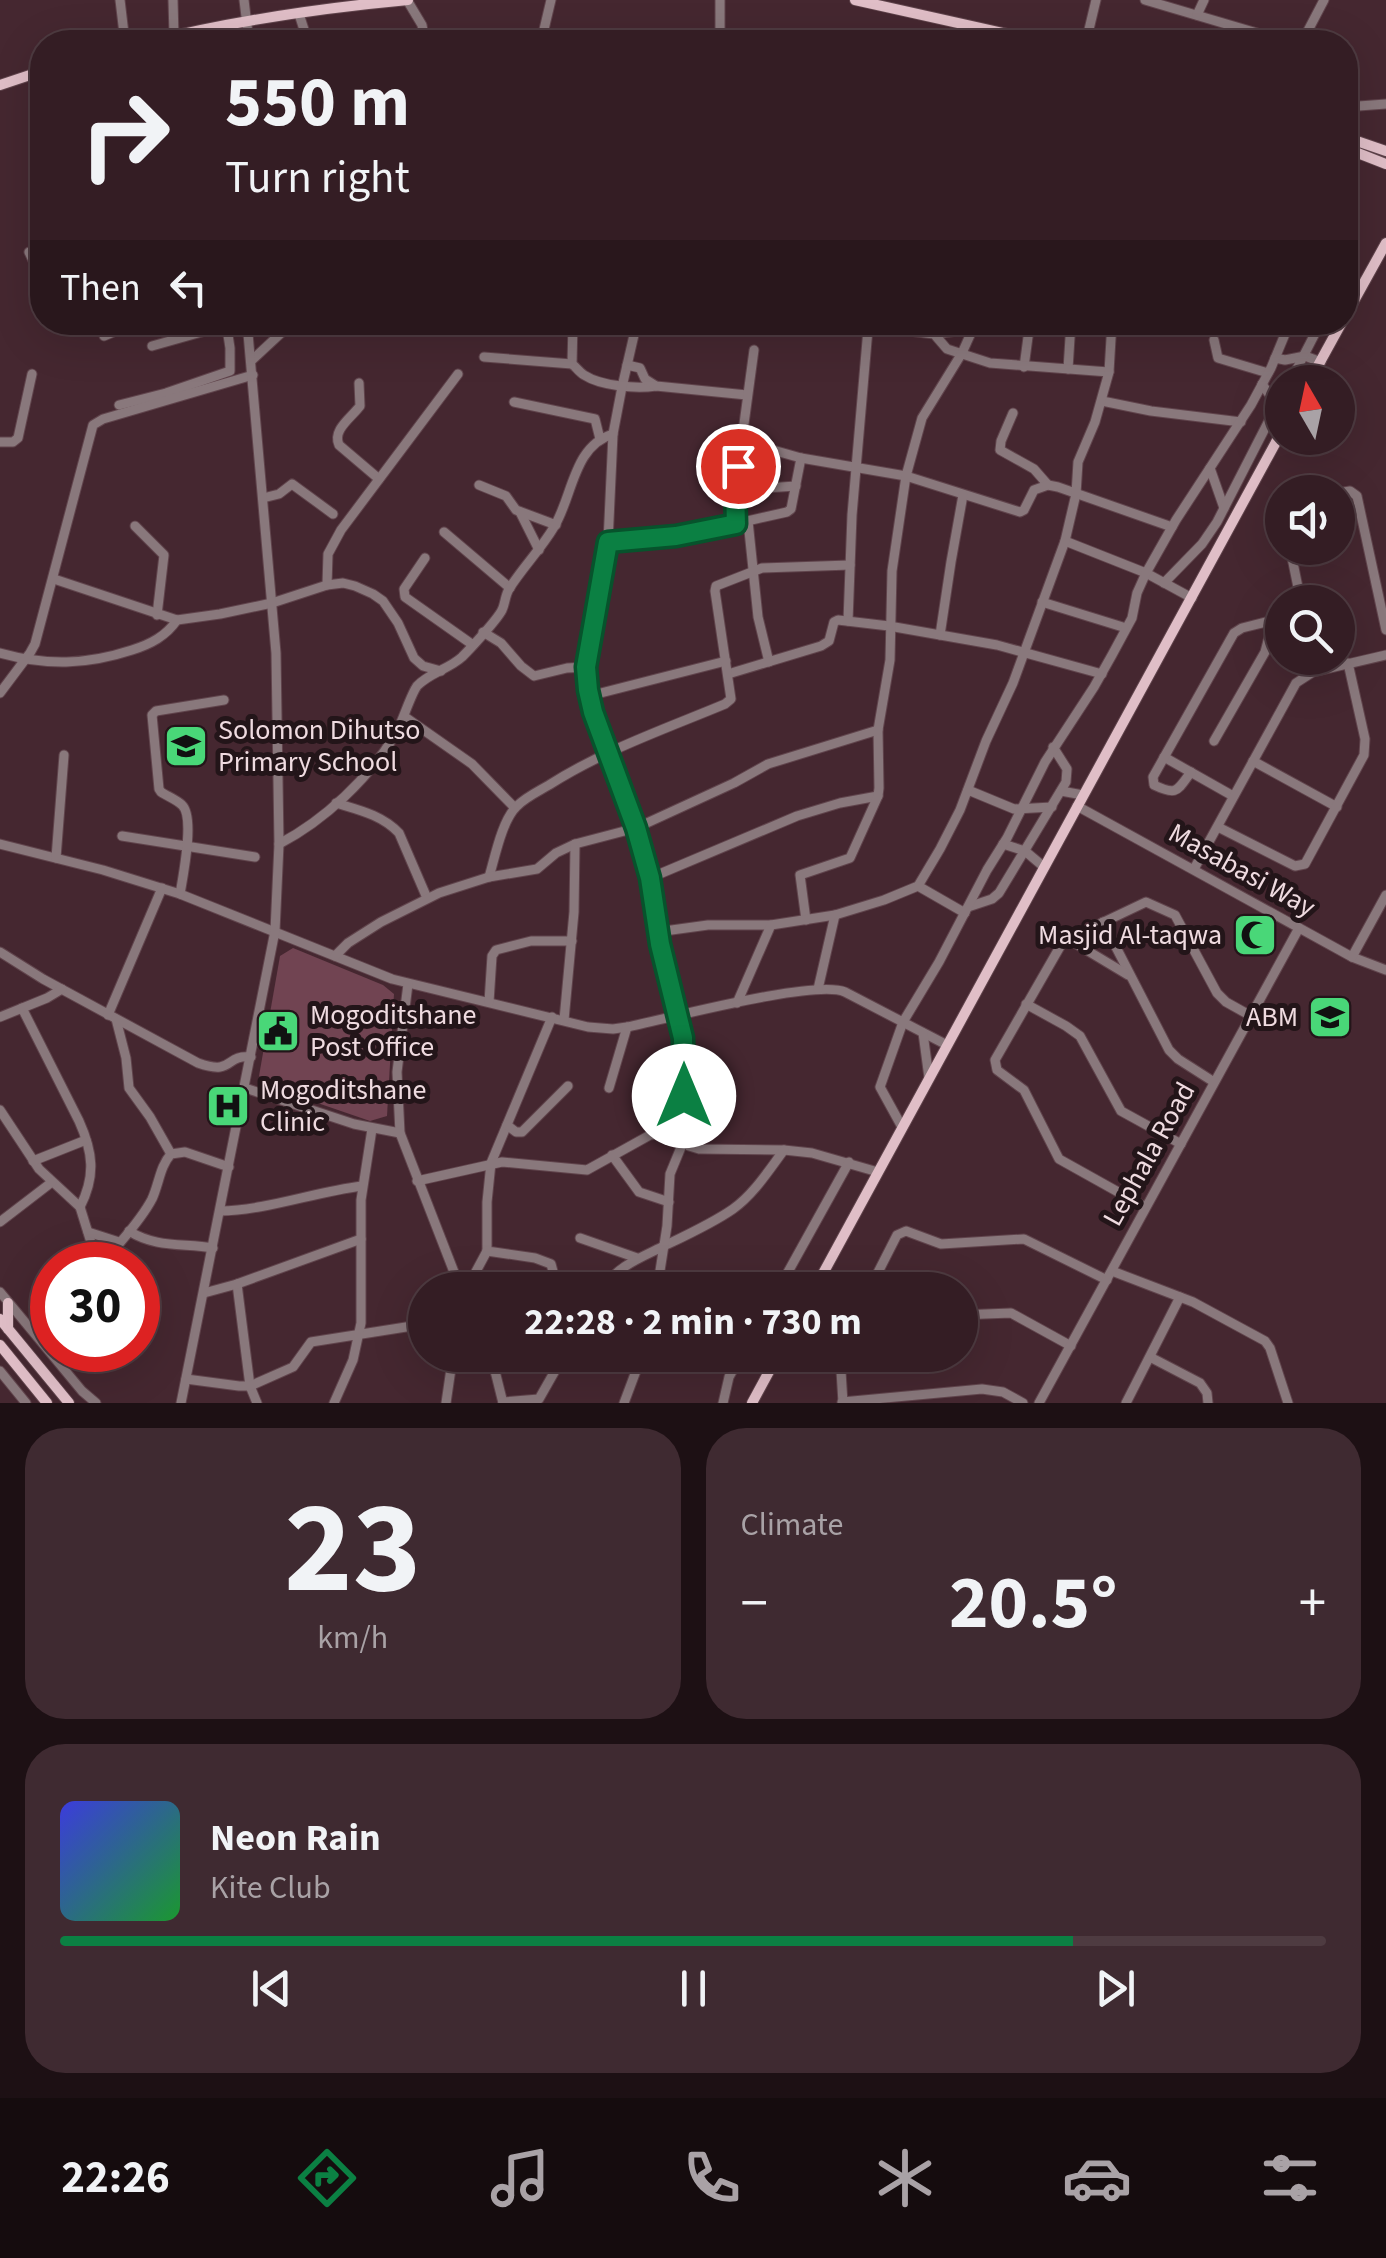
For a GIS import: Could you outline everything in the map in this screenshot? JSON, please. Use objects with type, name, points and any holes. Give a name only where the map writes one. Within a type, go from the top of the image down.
[{"type":"main road","points":[[205,30],[362,2],[408,0]]},
{"type":"main road","points":[[855,0],[991,30]]},
{"type":"main road","points":[[0,85],[30,75]]},
{"type":"main road","points":[[1358,142],[1386,152]]},
{"type":"main road","points":[[1358,153],[1386,164]]},
{"type":"main road","points":[[1358,292],[1386,242]]},
{"type":"main road","points":[[1318,365],[1335,335]]},
{"type":"main road","points":[[824,1272],[1269,455]]},
{"type":"main road","points":[[8,1302],[8,1329]]},
{"type":"main road","points":[[0,1319],[69,1403]]},
{"type":"main road","points":[[0,1345],[47,1403]]},
{"type":"main road","points":[[752,1403],[769,1372]]},
{"type":"street","points":[[120,0],[124,30]]},
{"type":"street","points":[[173,0],[174,30]]},
{"type":"street","points":[[244,0],[247,30]]},
{"type":"street","points":[[408,0],[423,30]]},
{"type":"street","points":[[544,30],[551,0]]},
{"type":"street","points":[[720,0],[720,30]]},
{"type":"street","points":[[1089,30],[1096,0]]},
{"type":"street","points":[[1145,0],[1245,30]]},
{"type":"street","points":[[1197,16],[1204,0]]},
{"type":"street","points":[[1308,30],[1324,0]]},
{"type":"street","points":[[299,14],[304,30]]},
{"type":"street","points":[[1358,106],[1386,104]]},
{"type":"street","points":[[152,346],[189,335]]},
{"type":"street","points":[[118,405],[230,371],[228,335]]},
{"type":"street","points":[[181,1403],[275,931],[280,844],[276,653],[249,335]]},
{"type":"street","points":[[251,361],[279,335]]},
{"type":"street","points":[[572,364],[573,335]]},
{"type":"street","points":[[635,335],[613,434],[608,542],[586,667],[589,696],[650,878],[686,1062],[684,1135],[670,1174],[660,1272]]},
{"type":"street","points":[[848,621],[867,335]]},
{"type":"street","points":[[935,335],[947,348],[990,363],[1108,372]]},
{"type":"street","points":[[806,920],[800,875],[852,856],[878,796],[878,730],[890,660],[892,571],[906,476],[922,418],[971,335]]},
{"type":"street","points":[[1024,367],[1028,335]]},
{"type":"street","points":[[1068,369],[1070,335]]},
{"type":"street","points":[[658,932],[708,925],[771,926],[835,915],[918,886],[968,790],[1065,541],[1076,494],[1078,462],[1102,401],[1111,335]]},
{"type":"street","points":[[1272,365],[1285,335]]},
{"type":"street","points":[[1300,365],[1315,335]]},
{"type":"street","points":[[1214,340],[1218,358],[1265,372]]},
{"type":"street","points":[[736,524],[735,490],[754,350]]},
{"type":"street","points":[[1275,358],[1305,356],[1320,362]]},
{"type":"street","points":[[484,357],[572,364],[584,375],[622,387],[656,386],[748,396]]},
{"type":"street","points":[[627,365],[640,368],[645,379],[656,386]]},
{"type":"street","points":[[0,442],[14,442],[18,438],[32,374]]},
{"type":"street","points":[[326,585],[331,546],[458,374]]},
{"type":"street","points":[[0,693],[35,644],[94,425],[103,419],[253,375]]},
{"type":"street","points":[[902,1127],[880,1087],[904,1022],[1054,747],[1102,674],[1126,628],[1146,573],[1265,378]]},
{"type":"street","points":[[358,383],[360,406],[336,439],[338,446],[379,479]]},
{"type":"street","points":[[1262,384],[1265,387]]},
{"type":"street","points":[[1102,401],[1166,414],[1241,422]]},
{"type":"street","points":[[514,402],[595,419],[600,439]]},
{"type":"street","points":[[1014,413],[1000,450],[1038,472],[1048,485]]},
{"type":"street","points":[[1164,583],[1202,544],[1265,433]]},
{"type":"street","points":[[280,844],[336,803],[378,760],[405,718],[416,688],[462,656],[501,612],[510,588],[556,524],[588,452],[600,439],[613,434]]},
{"type":"street","points":[[741,441],[801,458],[906,476],[1020,512],[1031,492],[1048,485],[1172,527]]},
{"type":"street","points":[[608,542],[676,536],[787,512],[793,505],[801,458]]},
{"type":"street","points":[[1210,468],[1224,509]]},
{"type":"street","points":[[263,498],[279,494],[292,484],[333,514]]},
{"type":"street","points":[[480,485],[506,496],[520,512],[556,524]]},
{"type":"street","points":[[735,490],[796,486]]},
{"type":"street","points":[[940,635],[964,494]]},
{"type":"street","points":[[1355,495],[1386,630]]},
{"type":"street","points":[[520,512],[539,550]]},
{"type":"street","points":[[748,520],[758,618],[769,662]]},
{"type":"street","points":[[135,526],[164,554],[157,615]]},
{"type":"street","points":[[444,532],[510,588]]},
{"type":"street","points":[[1065,541],[1146,573],[1192,598]]},
{"type":"street","points":[[425,558],[404,589],[405,597],[473,645]]},
{"type":"street","points":[[489,877],[514,807],[608,752],[728,702],[732,696],[714,588],[754,571],[850,565]]},
{"type":"street","points":[[54,579],[177,620],[272,603],[343,583],[383,602],[414,658],[424,666],[441,670]]},
{"type":"street","points":[[1042,602],[1126,628]]},
{"type":"street","points":[[0,652],[25,660],[106,659],[156,640],[177,620]]},
{"type":"street","points":[[728,674],[821,646],[829,640],[836,620],[997,645],[1102,674]]},
{"type":"street","points":[[1191,772],[1174,792],[1154,785],[1153,777],[1234,633],[1265,622]]},
{"type":"street","points":[[482,632],[502,642],[520,666],[534,676],[586,667]]},
{"type":"street","points":[[1214,741],[1265,652]]},
{"type":"street","points":[[1355,662],[1386,655]]},
{"type":"street","points":[[589,696],[726,662]]},
{"type":"street","points":[[1194,868],[1296,683],[1306,675]]},
{"type":"street","points":[[1218,828],[1295,866],[1308,860],[1366,748],[1350,675]]},
{"type":"street","points":[[180,894],[187,812],[182,804],[159,789],[152,715],[156,711],[224,700]]},
{"type":"street","points":[[405,718],[472,764],[514,807]]},
{"type":"street","points":[[335,956],[380,922],[427,898],[489,877],[537,869],[574,844],[636,828],[768,764],[878,730]]},
{"type":"street","points":[[966,910],[996,896],[1066,782],[1067,769],[1054,747]]},
{"type":"street","points":[[56,858],[64,755]]},
{"type":"street","points":[[1164,757],[1233,796]]},
{"type":"street","points":[[1253,761],[1337,807]]},
{"type":"street","points":[[968,790],[1021,810],[1052,807]]},
{"type":"street","name":"Masabasi Way","points":[[1061,791],[1299,928],[1386,970]]},
{"type":"street","points":[[650,878],[797,816],[878,796]]},
{"type":"street","points":[[336,803],[391,825],[427,898]]},
{"type":"street","points":[[122,836],[255,857]]},
{"type":"street","points":[[0,844],[180,894],[408,984],[599,1029],[818,989],[838,989],[947,1045]]},
{"type":"street","points":[[564,1020],[572,941],[574,844]]},
{"type":"street","points":[[1003,844],[1025,851],[1044,867]]},
{"type":"street","points":[[918,886],[966,910]]},
{"type":"street","points":[[162,888],[112,1017],[126,1058],[129,1088],[171,1154]]},
{"type":"street","points":[[1352,956],[1382,911],[1386,895]]},
{"type":"street","points":[[1145,1207],[1059,1159],[1024,1090],[997,1070],[994,1060],[1061,945],[1146,902],[1178,919],[1217,993],[1251,1016]]},
{"type":"street","points":[[818,989],[835,915]]},
{"type":"street","points":[[1103,922],[1169,1050],[1214,1082]]},
{"type":"street","points":[[737,1003],[771,926]]},
{"type":"street","name":"Lephala Road","points":[[1041,1400],[1299,928]]},
{"type":"street","points":[[1068,940],[1131,976]]},
{"type":"street","points":[[488,1002],[492,956],[496,950],[531,941],[572,941]]},
{"type":"street","points":[[0,952],[198,1063],[226,1067],[237,1057],[251,1056]]},
{"type":"street","points":[[1367,964],[1386,980]]},
{"type":"street","points":[[408,984],[396,1072],[400,1133],[455,1272]]},
{"type":"street","points":[[0,1017],[62,989]]},
{"type":"street","points":[[1026,1004],[1080,1036],[1120,1111],[1181,1144]]},
{"type":"street","points":[[22,1008],[86,1140],[91,1181],[80,1207]]},
{"type":"street","points":[[474,1272],[487,1251],[486,1202],[491,1163],[552,1017]]},
{"type":"street","points":[[609,1088],[626,1027]]},
{"type":"street","points":[[923,1033],[929,1078]]},
{"type":"street","points":[[507,1125],[522,1132],[568,1086]]},
{"type":"street","points":[[245,1088],[372,1129],[400,1133]]},
{"type":"street","points":[[0,1110],[33,1161],[80,1207],[92,1242]]},
{"type":"street","points":[[334,1403],[350,1370],[362,1310],[362,1186],[372,1129]]},
{"type":"street","points":[[417,1180],[491,1163],[586,1170],[650,1134],[684,1135]]},
{"type":"street","points":[[684,1135],[688,1146],[812,1153],[878,1172]]},
{"type":"street","points":[[33,1161],[86,1140]]},
{"type":"street","points":[[617,1272],[734,1208],[784,1150]]},
{"type":"street","points":[[88,1232],[120,1242],[152,1199],[171,1154],[185,1152],[229,1167]]},
{"type":"street","points":[[612,1156],[639,1192],[669,1202]]},
{"type":"street","points":[[788,1272],[849,1162]]},
{"type":"street","points":[[0,1222],[52,1182]]},
{"type":"street","points":[[220,1211],[248,1210],[362,1186]]},
{"type":"street","points":[[129,1232],[148,1242],[213,1248]]},
{"type":"street","points":[[878,1272],[901,1232],[940,1244],[1024,1239],[1109,1276],[1180,1297],[1265,1341],[1288,1403]]},
{"type":"street","points":[[580,1238],[637,1258]]},
{"type":"street","points":[[204,1294],[361,1239]]},
{"type":"street","points":[[487,1251],[535,1258],[551,1264],[553,1272]]},
{"type":"street","points":[[237,1284],[250,1386],[258,1403]]},
{"type":"street","points":[[0,1292],[30,1330]]},
{"type":"street","points":[[1126,1403],[1180,1297]]},
{"type":"street","points":[[978,1315],[1011,1313],[1071,1346]]},
{"type":"street","points":[[186,1380],[250,1386],[293,1367],[310,1342],[408,1327]]},
{"type":"street","points":[[1150,1358],[1200,1383],[1208,1403]]},
{"type":"street","points":[[0,1371],[26,1403]]},
{"type":"street","points":[[65,1372],[96,1403]]},
{"type":"street","points":[[446,1403],[451,1372]]},
{"type":"street","points":[[495,1372],[503,1402],[539,1399],[554,1372]]},
{"type":"street","points":[[624,1403],[636,1372]]},
{"type":"street","points":[[723,1403],[732,1372]]},
{"type":"street","points":[[841,1372],[842,1403],[982,1389],[1003,1392],[1023,1403]]},
{"type":"street","points":[[1041,1400],[1056,1403]]},
{"type":"shaded area","points":[[293,948],[383,985],[394,994],[387,1116],[370,1121],[271,1087],[259,1076],[280,956]]},
{"type":"place","name":"Solomon Dihutso Primary School","points":[[186,746]]},
{"type":"place","name":"Masjid Al-taqwa","points":[[1255,935]]},
{"type":"place","name":"ABM","points":[[1330,1017]]},
{"type":"place","name":"Mogoditshane Post Office","points":[[278,1031]]},
{"type":"place","name":"Mogoditshane Clinic","points":[[228,1106]]},
{"type":"route","points":[[684,1096],[683,1038],[660,944],[650,878],[590,701],[586,667],[608,542],[676,536],[736,524],[738,466]]}]
